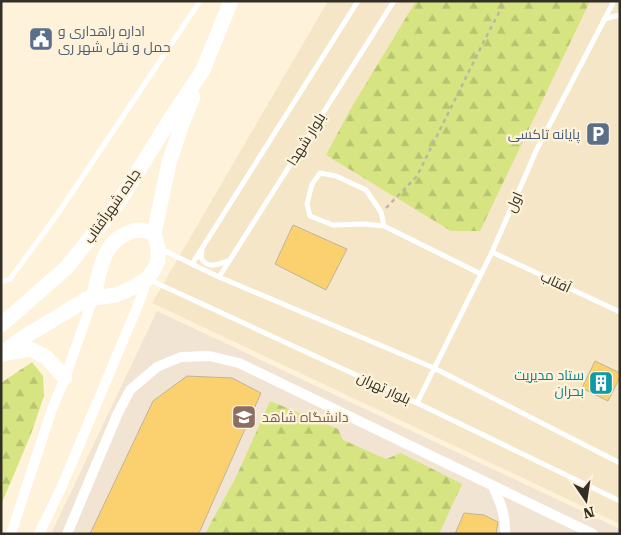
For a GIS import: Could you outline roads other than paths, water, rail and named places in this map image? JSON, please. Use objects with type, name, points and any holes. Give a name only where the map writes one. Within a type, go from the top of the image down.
[{"type":"main road","name":"جاده شهرآفتاب","points":[[147,279],[154,271],[158,261],[156,241],[169,162],[182,124],[231,1]]},
{"type":"main road","name":"جاده شهرآفتاب","points":[[1,325],[66,268],[117,205],[203,70]]},
{"type":"main road","points":[[93,298],[105,254],[119,236],[137,230],[146,230],[156,241]]},
{"type":"main road","points":[[1,354],[20,339],[87,299],[116,294],[132,288],[147,279]]},
{"type":"main road","points":[[1,354],[30,349],[46,357],[65,378]]},
{"type":"street","points":[[39,534],[62,486],[141,298],[147,279]]},
{"type":"street","points":[[11,534],[52,409],[93,298]]},
{"type":"street","points":[[67,534],[117,415],[130,390],[157,367],[181,357],[209,356],[239,363],[594,534]]},
{"type":"street","points":[[493,486],[503,509],[506,525],[505,534]]},
{"type":"lane","points":[[1,282],[10,278],[59,212],[200,1]]},
{"type":"lane","points":[[192,264],[358,1]]},
{"type":"lane","name":"بلوار شهدا","points":[[219,276],[394,1]]},
{"type":"lane","name":"اول","points":[[417,403],[492,252],[537,149],[614,1]]},
{"type":"lane","points":[[604,19],[620,15]]},
{"type":"lane","points":[[384,226],[382,212],[366,190],[336,176],[320,173],[312,184],[306,204],[310,216],[333,224],[384,226],[481,274]]},
{"type":"lane","points":[[156,241],[192,264],[434,368],[620,463]]},
{"type":"lane","points":[[202,247],[201,258],[210,265],[217,265],[230,260]]},
{"type":"lane","name":"آفتاب","points":[[492,252],[620,312]]},
{"type":"lane","name":"بلوار تهران","points":[[147,279],[417,403],[620,501]]},
{"type":"place","name":"اداره راهداری و حمل و نقل شهر ری","points":[[41,39]]},
{"type":"place","name":"پایانه تاکسی","points":[[598,134]]},
{"type":"place","name":"ستاد مدیریت بحران","points":[[601,383]]},
{"type":"place","name":"دانشگاه شاهد","points":[[244,417]]}]
